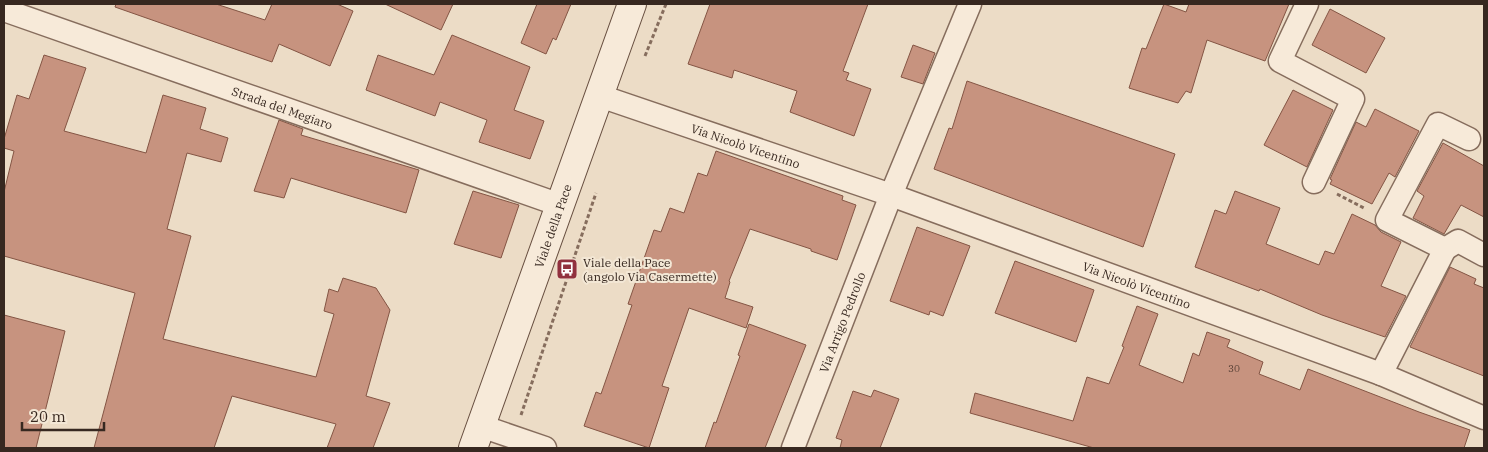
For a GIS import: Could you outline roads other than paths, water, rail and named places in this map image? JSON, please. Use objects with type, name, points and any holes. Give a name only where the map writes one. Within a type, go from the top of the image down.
[{"type":"main road","name":"Viale della Pace","points":[[477,437],[632,4]]},
{"type":"street","points":[[890,195],[970,4]]},
{"type":"street","points":[[1307,4],[1280,61],[1353,99],[1314,182]]},
{"type":"street","name":"Strada del Megiaro","points":[[4,10],[560,205]]},
{"type":"street","name":"Via Nicolò Vicentino","points":[[600,96],[890,195],[1382,374],[1484,418]]},
{"type":"street","points":[[1445,248],[1387,220],[1438,124],[1469,139]]},
{"type":"street","name":"Via Arrigo Pedrollo","points":[[793,448],[890,195]]},
{"type":"street","points":[[1382,374],[1445,248],[1458,241],[1484,255]]},
{"type":"street","points":[[477,437],[513,437],[545,448]]},
{"type":"place","name":"Viale della Pace (angolo Via Casermette)","points":[[567,269]]}]
